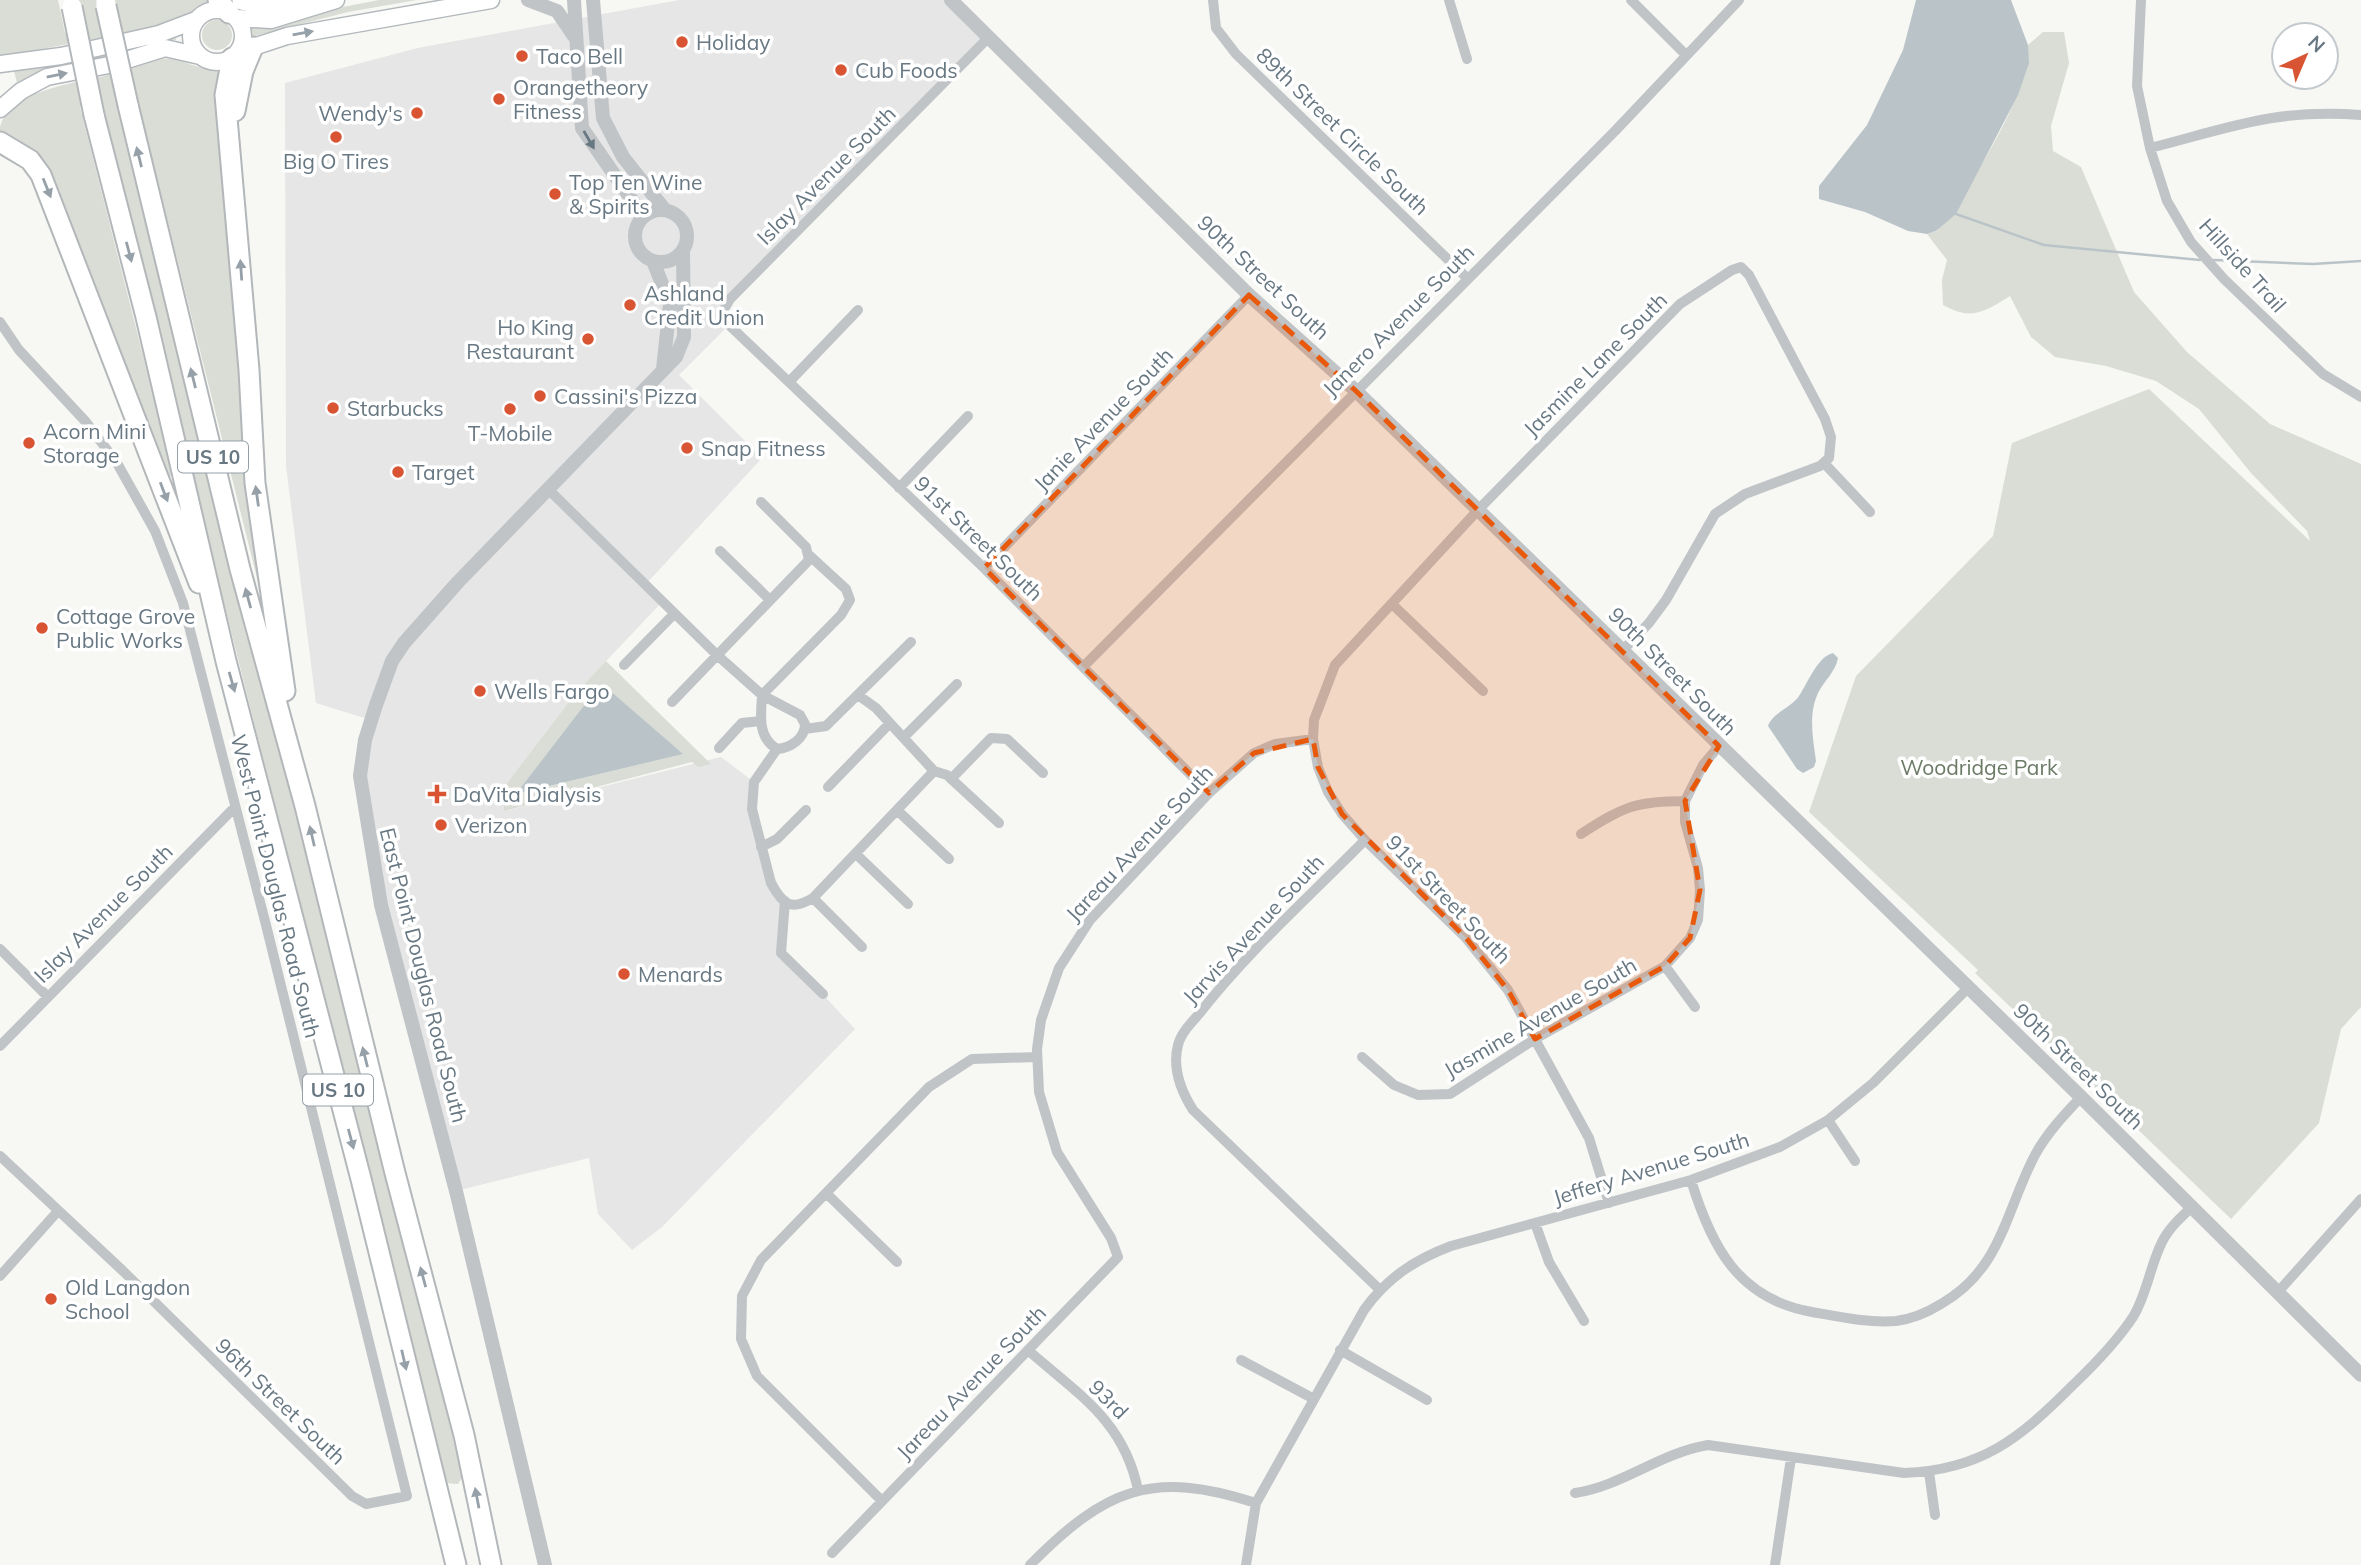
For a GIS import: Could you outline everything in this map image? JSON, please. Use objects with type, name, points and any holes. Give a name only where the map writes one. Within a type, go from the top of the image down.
[{"type":"highway","points":[[231,8],[320,0]]},
{"type":"highway","name":"US 10","points":[[106,3],[240,569],[305,806],[395,1173],[464,1434],[491,1565]]},
{"type":"highway","name":"US 10","points":[[71,4],[94,115],[146,317],[216,615],[456,1565]]},
{"type":"highway","points":[[241,52],[243,71],[231,139],[255,483],[275,632],[305,806]]},
{"type":"highway","points":[[0,142],[30,160],[41,175],[205,599],[216,615]]},
{"type":"main road","points":[[0,64],[61,57],[159,34],[196,20],[211,11],[231,8],[271,20],[336,0]]},
{"type":"main road","points":[[0,109],[20,91],[47,77],[114,64],[165,48],[215,62],[287,36],[491,0]]},
{"type":"main road","points":[[231,8],[243,35],[241,52]]},
{"type":"main road","points":[[196,20],[191,35],[200,56]]},
{"type":"street","points":[[528,0],[557,11],[576,41]]},
{"type":"street","points":[[574,0],[582,128],[643,216]]},
{"type":"street","points":[[593,0],[603,118],[623,157],[665,210],[675,214],[685,226],[686,243],[683,250],[670,261],[653,261],[645,257],[635,242],[637,225],[643,216],[665,210]]},
{"type":"street","name":"90th Street South","points":[[951,0],[1117,161],[1249,295],[1356,391],[1623,650],[2193,1206],[2361,1375]]},
{"type":"street","name":"89th Street Circle South","points":[[1213,0],[1216,28],[1236,54],[1467,278]]},
{"type":"street","points":[[1449,0],[1467,59]]},
{"type":"street","points":[[1631,0],[1686,55]]},
{"type":"street","name":"Janero Avenue South","points":[[1084,666],[1616,130],[1739,0]]},
{"type":"street","name":"Hillside Trail","points":[[2141,0],[2137,86],[2150,148],[2167,201],[2191,242],[2224,279],[2323,374],[2361,397]]},
{"type":"street","name":"Islay Avenue South","points":[[723,311],[730,299],[988,38]]},
{"type":"street","points":[[2150,148],[2267,117],[2319,112],[2361,115]]},
{"type":"street","name":"East Point Douglas Road South","points":[[545,1565],[456,1191],[381,905],[360,776],[365,740],[392,661],[404,643],[458,582],[676,357],[684,337],[683,250]]},
{"type":"street","points":[[653,261],[670,304],[663,369]]},
{"type":"street","name":"Jasmine Lane South","points":[[1478,510],[1680,304],[1732,270],[1741,267],[1749,275],[1825,419],[1832,445],[1829,458],[1824,463]]},
{"type":"street","name":"Janie Avenue South","points":[[984,568],[1249,295]]},
{"type":"street","points":[[789,382],[858,310]]},
{"type":"street","name":"91st Street South","points":[[723,311],[729,324],[984,568],[1209,793]]},
{"type":"street","name":"West Point Douglas Road South","points":[[0,322],[19,350],[86,422],[109,453],[155,531],[192,634],[234,808],[267,925],[407,1496],[395,1499]]},
{"type":"street","points":[[899,488],[968,416]]},
{"type":"street","points":[[1623,650],[1649,624],[1666,600],[1715,514],[1745,494],[1824,463],[1870,512]]},
{"type":"street","points":[[548,489],[717,655],[762,695],[800,715],[805,729],[801,737],[790,746],[777,749],[754,782],[752,809],[761,847],[771,883],[785,901],[798,906],[813,898],[934,771]]},
{"type":"street","points":[[761,502],[806,547],[810,556],[846,589],[850,600],[841,615],[762,695],[761,721],[767,742],[777,749]]},
{"type":"street","points":[[1313,739],[1319,701],[1335,665],[1478,510]]},
{"type":"street","points":[[720,551],[769,599]]},
{"type":"street","points":[[672,702],[810,556]]},
{"type":"street","points":[[1392,604],[1483,691]]},
{"type":"street","points":[[624,665],[674,614]]},
{"type":"street","points":[[805,729],[826,726],[911,642]]},
{"type":"street","points":[[904,737],[957,684]]},
{"type":"street","points":[[858,695],[890,723],[934,771],[951,779],[999,823]]},
{"type":"street","points":[[719,748],[742,723],[761,721]]},
{"type":"street","points":[[828,788],[890,723]]},
{"type":"street","points":[[951,779],[991,738],[1007,739],[1043,773]]},
{"type":"street","name":"91st Street South","points":[[1313,739],[1318,767],[1328,792],[1365,840],[1466,938],[1508,990],[1588,1138],[1609,1203]]},
{"type":"street","name":"Jareau Avenue South","points":[[831,1553],[1118,1257],[1111,1238],[1057,1152],[1039,1092],[1037,1057],[1041,1020],[1059,968],[1090,920],[1209,793],[1254,752],[1275,744],[1313,739]]},
{"type":"street","points":[[1581,834],[1620,808],[1648,801],[1685,801],[1703,765],[1719,746]]},
{"type":"street","name":"Jasmine Avenue South","points":[[1362,1057],[1394,1085],[1418,1095],[1441,1096],[1467,1085],[1535,1039],[1665,966],[1690,938],[1700,907],[1698,868],[1685,822],[1685,801]]},
{"type":"street","name":"Islay Avenue South","points":[[0,1046],[234,808]]},
{"type":"street","points":[[761,847],[776,839],[806,810]]},
{"type":"street","points":[[898,811],[949,859]]},
{"type":"street","name":"Jarvis Avenue South","points":[[1365,840],[1214,995],[1177,1046],[1177,1072],[1182,1092],[1193,1110],[1379,1289]]},
{"type":"street","points":[[856,854],[908,904]]},
{"type":"street","points":[[813,898],[862,947]]},
{"type":"street","points":[[785,901],[781,953],[823,994]]},
{"type":"street","points":[[0,949],[48,997]]},
{"type":"street","name":"Jasmine Avenue South","points":[[1665,966],[1695,1007]]},
{"type":"street","name":"Jeffery Avenue South","points":[[1246,1565],[1256,1503],[1340,1350],[1379,1289],[1424,1256],[1744,1163],[1828,1120],[1873,1083],[1968,988]]},
{"type":"street","points":[[881,1500],[757,1376],[741,1339],[742,1296],[761,1260],[929,1087],[962,1063],[992,1057],[1037,1057]]},
{"type":"street","points":[[1691,1180],[1713,1239],[1743,1280],[1763,1296],[1803,1311],[1861,1321],[1898,1321],[1931,1310],[1956,1295],[1982,1271],[1994,1252],[2034,1157],[2057,1122],[2081,1097]]},
{"type":"street","points":[[1828,1120],[1855,1161]]},
{"type":"street","name":"96th Street South","points":[[0,1156],[352,1496],[366,1504],[395,1499]]},
{"type":"street","points":[[826,1193],[897,1262]]},
{"type":"street","points":[[2278,1292],[2361,1199]]},
{"type":"street","points":[[1575,1493],[1594,1490],[1680,1450],[1708,1445],[1866,1470],[1929,1472],[1980,1457],[2020,1436],[2090,1369],[2133,1316],[2162,1242],[2175,1222],[2193,1206]]},
{"type":"street","points":[[0,1276],[58,1211]]},
{"type":"street","name":"Jeffery Avenue South","points":[[1535,1223],[1549,1262],[1584,1321]]},
{"type":"street","points":[[1340,1350],[1427,1400]]},
{"type":"street","name":"93rd","points":[[1029,1351],[1109,1423],[1132,1460],[1138,1490]]},
{"type":"street","points":[[1241,1360],[1314,1399]]},
{"type":"street","points":[[1775,1565],[1791,1458]]},
{"type":"street","points":[[1929,1472],[1935,1515]]},
{"type":"street","points":[[1030,1565],[1084,1514],[1138,1490],[1171,1486],[1199,1488],[1256,1503]]},
{"type":"highlighted area","points":[[1249,295],[1356,391],[1719,746],[1685,801],[1700,890],[1690,938],[1665,966],[1535,1039],[1508,990],[1466,938],[1342,814],[1318,767],[1313,739],[1254,753],[1209,793],[984,568]]},
{"type":"shaded area","points":[[679,0],[951,0],[988,38],[723,311],[729,325],[679,375],[762,458],[646,584],[662,602],[575,694],[504,787],[505,811],[721,757],[754,782],[761,847],[785,901],[778,946],[855,1029],[662,1227],[632,1250],[598,1214],[589,1158],[456,1191],[361,801],[371,720],[316,703],[286,466],[285,83],[418,48]]},
{"type":"shaded area","points":[[1916,0],[2011,0],[2028,45],[2029,63],[2018,95],[1956,214],[1936,231],[1927,234],[1908,231],[1865,212],[1819,199],[1819,186],[1867,125],[1903,50]]},
{"type":"shaded area","points":[[1833,653],[1838,658],[1837,663],[1818,693],[1813,710],[1816,761],[1814,767],[1803,773],[1797,769],[1768,726],[1774,717],[1799,696],[1822,660]]},
{"type":"shaded area","points":[[596,690],[614,694],[683,754],[516,794]]},
{"type":"green space","points":[[0,0],[58,0],[65,33],[83,29],[77,0],[96,0],[99,25],[119,19],[115,0],[212,0],[214,4],[203,6],[173,24],[0,57]]},
{"type":"green space","points":[[379,0],[417,0],[348,12],[250,37],[249,25]]},
{"type":"green space","points":[[217,20],[227,25],[232,35],[227,45],[217,50],[207,45],[202,35],[207,25]]},
{"type":"green space","name":"Woodridge Park","points":[[2043,32],[2064,32],[2069,63],[2051,126],[2053,151],[2081,167],[2134,292],[2187,352],[2270,424],[2361,464],[2361,1007],[2341,1029],[2319,1123],[2231,1219],[1975,973],[1978,970],[1809,812],[1856,676],[1993,536],[2012,443],[2149,389],[2310,541],[2307,531],[2251,473],[2199,409],[2156,381],[2106,366],[2055,357],[2031,337],[2010,296],[1978,312],[1962,313],[1943,305],[1942,280],[1947,260],[1927,234],[1937,231],[1980,168],[2019,90],[2026,66],[2028,45]]},
{"type":"green space","points":[[175,35],[176,40],[149,44],[50,70],[17,83],[14,71]]},
{"type":"green space","points":[[161,58],[222,72],[263,602],[136,95],[116,99],[463,1476],[458,1484],[446,1483],[98,104],[80,107],[173,474],[166,478],[89,278],[10,137],[0,132],[3,118],[12,107],[26,99],[59,86],[111,74]]},
{"type":"green space","points":[[606,661],[711,764],[698,767],[692,762],[504,811],[504,787],[575,694]],"holes":[[[614,694],[682,754],[517,794]]]},
{"type":"waterway","points":[[1956,214],[2044,245],[2200,260]]},
{"type":"waterway","points":[[2214,260],[2313,264],[2361,261]]},
{"type":"place","name":"Holiday","points":[[682,42]]},
{"type":"place","name":"Taco Bell","points":[[522,56]]},
{"type":"place","name":"Cub Foods","points":[[841,70]]},
{"type":"place","name":"Orangetheory Fitness","points":[[499,99]]},
{"type":"place","name":"Wendy's","points":[[417,113]]},
{"type":"place","name":"Big O Tires","points":[[336,137]]},
{"type":"place","name":"Top Ten Wine & Spirits","points":[[555,194]]},
{"type":"place","name":"Ashland Credit Union","points":[[630,305]]},
{"type":"place","name":"Ho King Restaurant","points":[[588,339]]},
{"type":"place","name":"Cassini's Pizza","points":[[540,396]]},
{"type":"place","name":"Starbucks","points":[[333,408]]},
{"type":"place","name":"T-Mobile","points":[[510,409]]},
{"type":"place","name":"Acorn Mini Storage","points":[[29,443]]},
{"type":"place","name":"Snap Fitness","points":[[687,448]]},
{"type":"place","name":"Target","points":[[398,472]]},
{"type":"place","name":"Cottage Grove Public Works","points":[[42,628]]},
{"type":"place","name":"Wells Fargo","points":[[480,691]]},
{"type":"place","name":"DaVita Dialysis","points":[[437,794]]},
{"type":"place","name":"Verizon","points":[[441,825]]},
{"type":"place","name":"Menards","points":[[624,974]]},
{"type":"place","name":"Old Langdon School","points":[[51,1299]]}]
